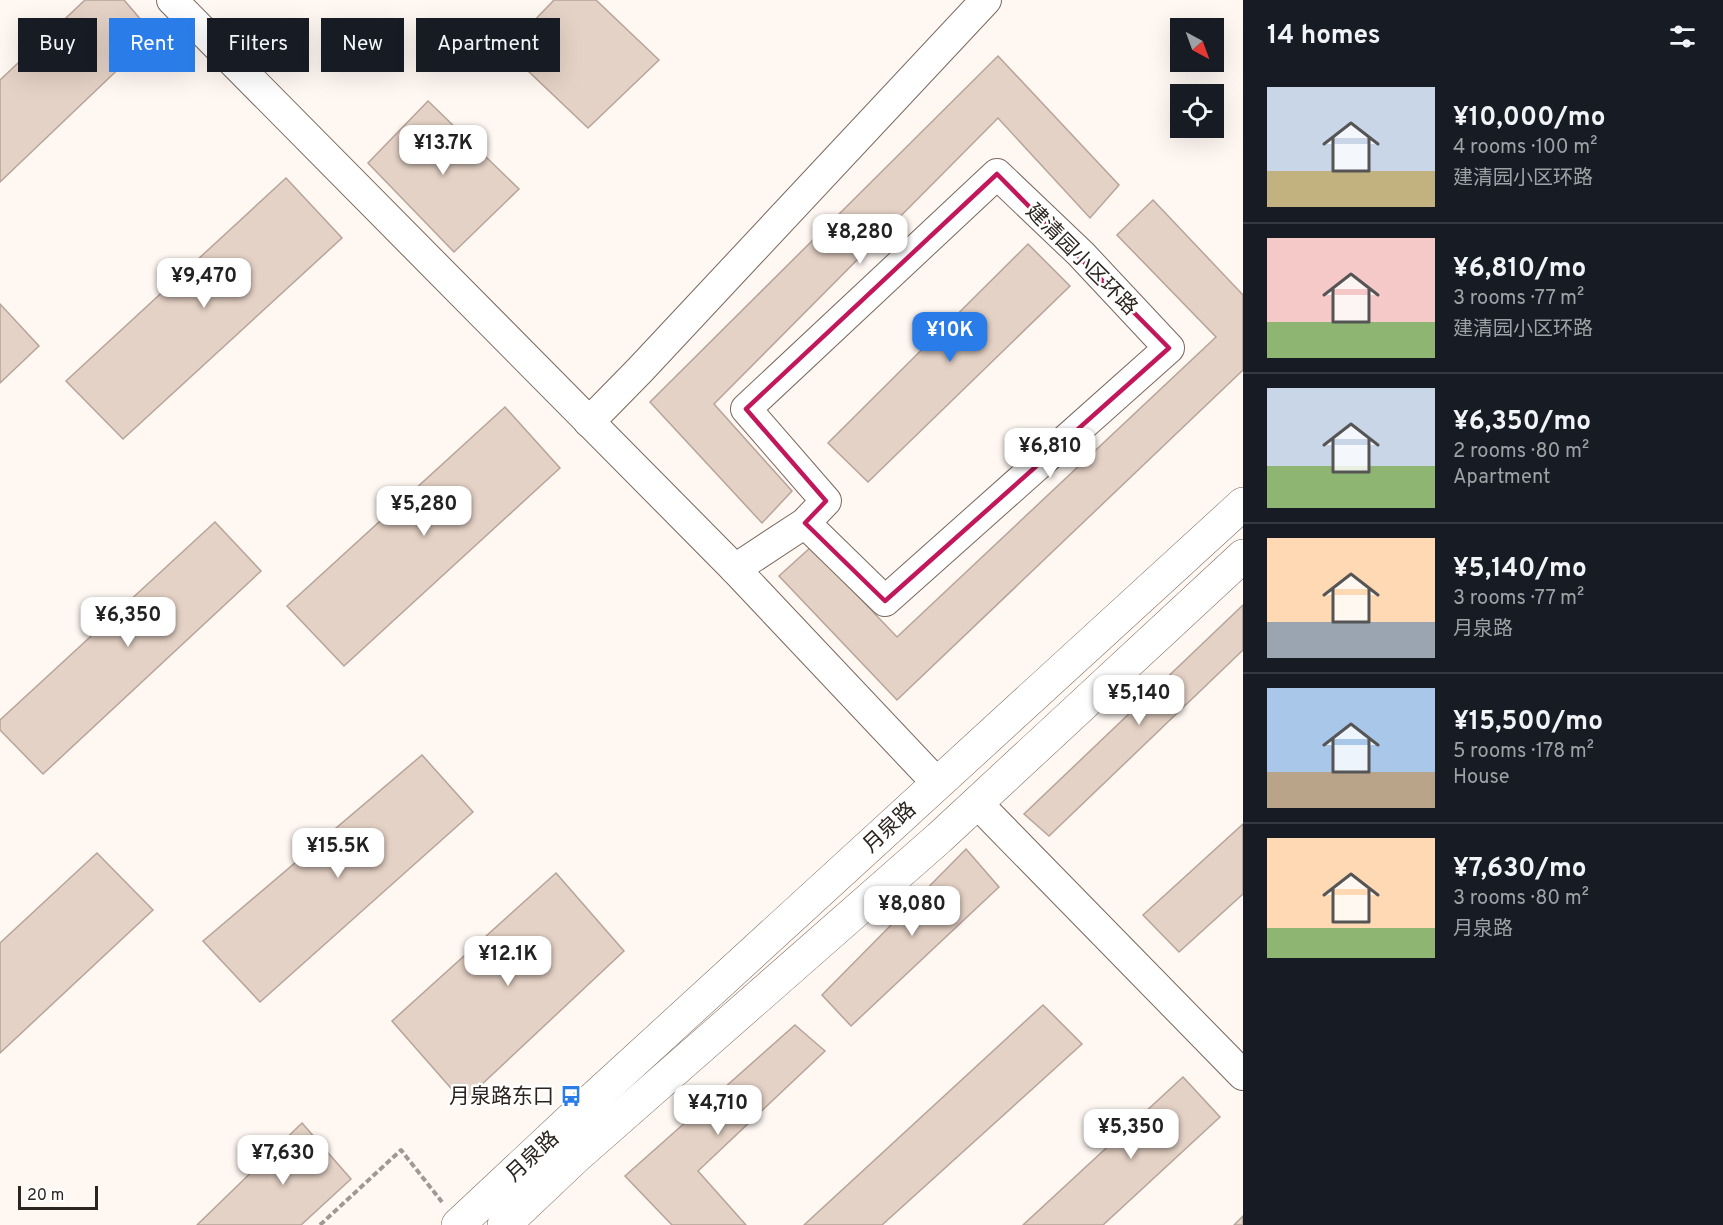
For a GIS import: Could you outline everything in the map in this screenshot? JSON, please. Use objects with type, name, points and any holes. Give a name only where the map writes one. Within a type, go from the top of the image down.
[{"type":"main road","name":"月泉路","points":[[459,1224],[1243,504]]},
{"type":"main road","name":"月泉路","points":[[504,1225],[578,1155],[977,803],[1243,556]]},
{"type":"street","points":[[172,0],[735,569],[937,783]]},
{"type":"street","points":[[589,422],[986,0]]},
{"type":"street","name":"建清园小区环路","points":[[735,569],[805,523],[826,501],[746,409],[997,174],[1081,254],[1169,348],[885,601],[805,523]]},
{"type":"street","points":[[977,803],[1243,1075]]},
{"type":"path","points":[[320,1225],[401,1150],[459,1224]]},
{"type":"highlighted area","points":[[997,174],[1169,348],[885,601],[805,523],[826,501],[746,409]]},
{"type":"building","points":[[85,0],[124,0],[139,18],[109,18],[109,72],[115,72],[0,182],[0,80],[18,63],[18,72],[97,72],[97,18],[66,18]]},
{"type":"building","points":[[554,0],[596,0],[659,60],[588,128],[529,72],[560,72],[560,18],[537,18]]},
{"type":"building","points":[[998,56],[1119,185],[1090,218],[998,118],[714,404],[792,491],[762,523],[650,402]]},
{"type":"building","points":[[428,101],[519,189],[454,252],[368,163]]},
{"type":"building","points":[[286,178],[342,238],[123,439],[66,381]]},
{"type":"building","points":[[1153,200],[1243,295],[1243,370],[897,700],[779,576],[811,547],[897,637],[1216,337],[1117,235]]},
{"type":"building","points":[[1028,244],[1070,286],[868,482],[828,443]]},
{"type":"building","points":[[0,304],[39,346],[0,383]]},
{"type":"building","points":[[505,407],[560,468],[344,666],[287,606]]},
{"type":"building","points":[[215,522],[261,571],[43,774],[0,730],[0,720]]},
{"type":"building","points":[[1243,605],[1243,650],[1049,836],[1024,814]]},
{"type":"building","points":[[422,755],[473,812],[260,1002],[203,941]]},
{"type":"building","points":[[1243,824],[1243,894],[1179,952],[1143,915]]},
{"type":"building","points":[[966,849],[999,887],[851,1026],[822,995]]},
{"type":"building","points":[[97,853],[153,910],[0,1053],[0,943]]},
{"type":"building","points":[[556,873],[624,951],[463,1102],[392,1021]]},
{"type":"building","points":[[1043,1005],[1082,1044],[882,1225],[804,1225]]},
{"type":"building","points":[[795,1025],[825,1051],[698,1171],[746,1225],[672,1225],[625,1176]]},
{"type":"building","points":[[1183,1077],[1220,1117],[1103,1225],[1023,1225]]},
{"type":"building","points":[[302,1123],[351,1179],[301,1225],[197,1225]]},
{"type":"building","points":[[1243,1216],[1243,1225],[1234,1225]]},
{"type":"place","name":"月泉路东口","points":[[571,1096]]}]
